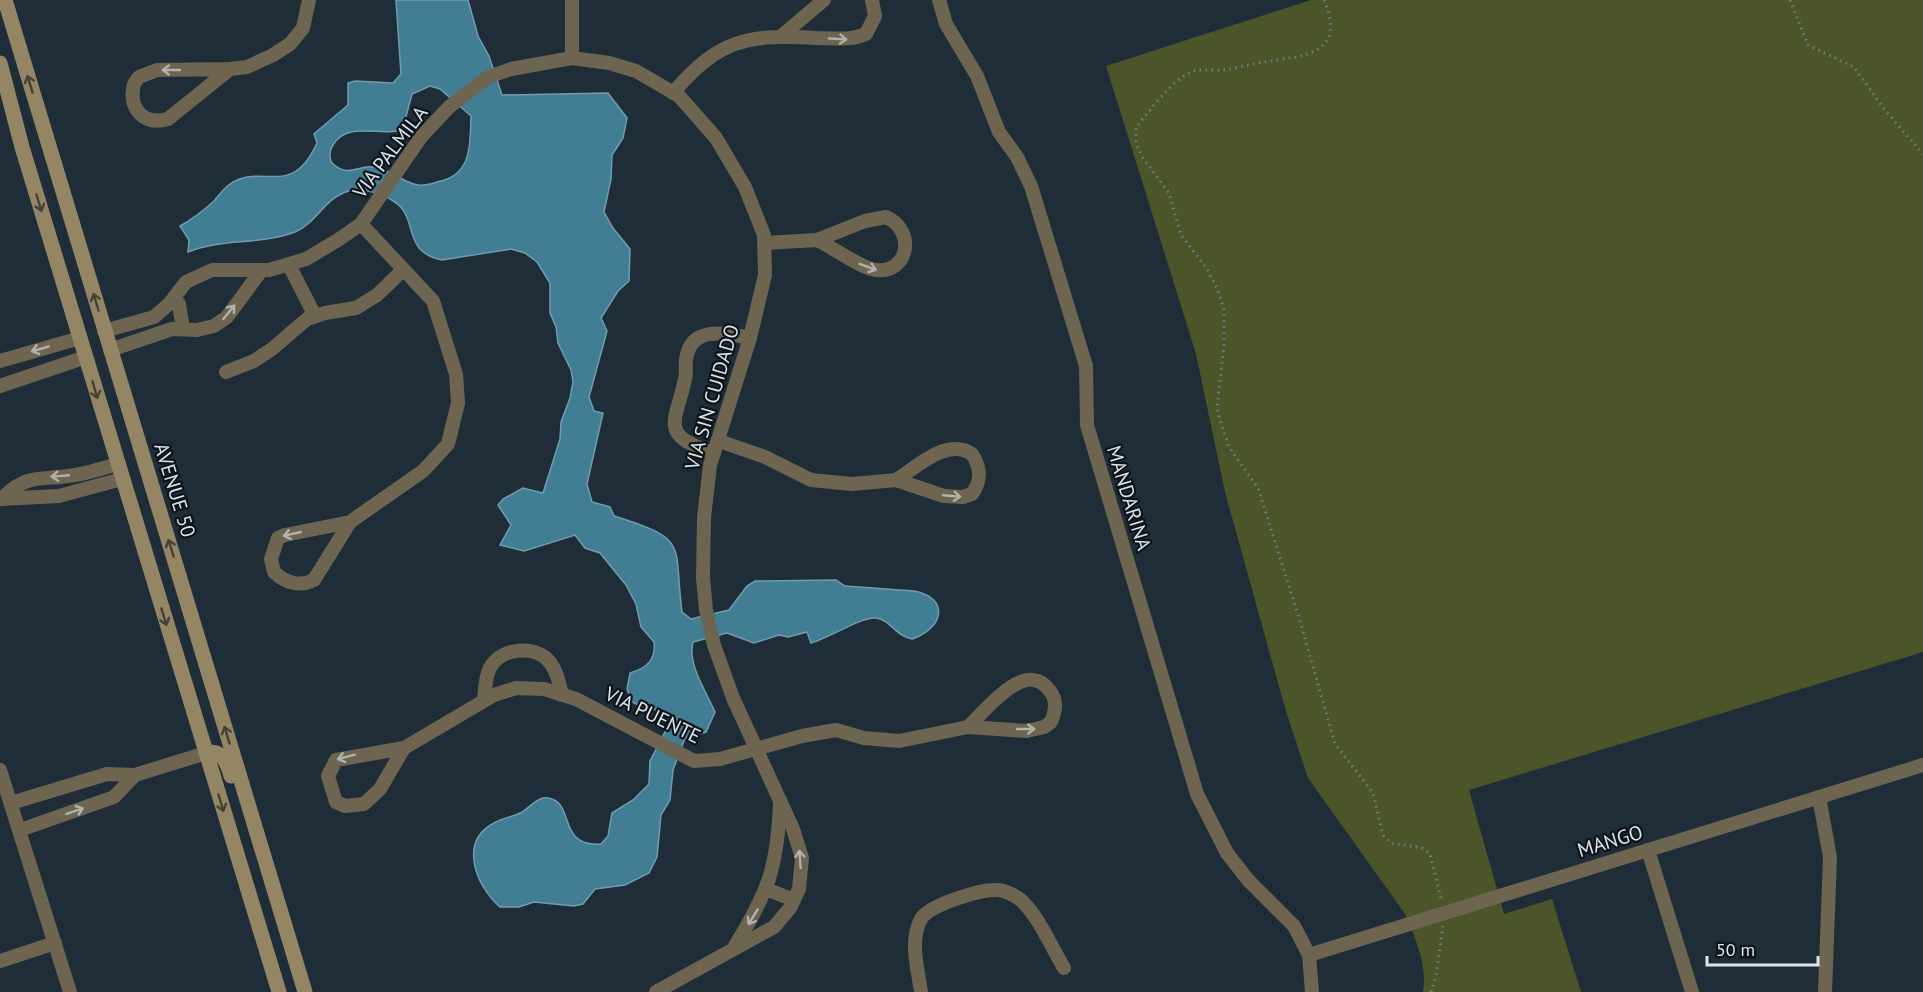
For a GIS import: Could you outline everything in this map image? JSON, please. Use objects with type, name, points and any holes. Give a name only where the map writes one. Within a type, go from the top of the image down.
[{"type":"main road","name":"AVENUE 50","points":[[5,0],[305,992]]},
{"type":"main road","points":[[0,63],[22,147],[119,471],[279,992]]},
{"type":"main road","points":[[80,338],[104,331]]},
{"type":"main road","points":[[86,357],[110,350]]},
{"type":"main road","points":[[206,753],[214,751],[220,754],[227,764],[255,854],[287,931]]},
{"type":"street","points":[[230,69],[168,119],[160,121],[145,119],[135,107],[132,99],[134,84],[147,72],[247,67],[290,44],[303,28],[309,0]]},
{"type":"street","points":[[572,0],[572,58]]},
{"type":"street","points":[[780,37],[824,0]]},
{"type":"street","points":[[673,93],[691,71],[712,54],[739,41],[780,37],[857,38],[871,28],[875,16],[872,0]]},
{"type":"street","name":"MANDARINA","points":[[939,0],[946,24],[977,76],[999,132],[1017,157],[1031,186],[1086,366],[1087,425],[1197,794],[1227,853],[1248,880],[1294,926],[1309,955],[1312,992]]},
{"type":"street","name":"VIA PALMILA","points":[[104,331],[154,316],[174,298],[186,282],[212,270],[230,268],[261,271],[306,259],[361,224],[421,137],[449,107],[488,77],[511,69],[572,58],[609,63],[636,71],[673,93],[716,138],[745,187],[765,243]]},
{"type":"street","points":[[765,243],[817,240],[866,221],[886,217],[901,227],[906,238],[906,248],[896,264],[885,270],[873,270],[817,240]]},
{"type":"street","points":[[350,522],[314,580],[308,583],[287,582],[274,572],[271,559],[278,538],[350,522],[415,477],[448,444],[458,403],[456,374],[433,302],[361,224]]},
{"type":"street","name":"VIA SIN CUIDADO","points":[[656,992],[774,927],[794,900],[798,889],[802,858],[780,800],[733,699],[712,639],[706,610],[704,578],[704,518],[710,465],[750,338],[765,274],[765,243]]},
{"type":"street","points":[[289,265],[315,316]]},
{"type":"street","points":[[225,372],[254,361],[273,349],[307,319],[356,308],[377,295],[403,270]]},
{"type":"street","points":[[110,350],[172,329],[206,329],[221,322],[261,271]]},
{"type":"street","points":[[174,298],[179,304],[183,329]]},
{"type":"street","points":[[750,338],[712,332],[695,341],[686,359],[686,376],[674,414],[676,429],[688,442],[765,457],[811,480],[852,484],[896,480],[944,496],[963,497],[972,494],[977,487],[979,467],[972,454],[956,447],[946,449],[896,480]]},
{"type":"street","points":[[0,361],[80,338]]},
{"type":"street","points":[[0,386],[86,357]]},
{"type":"street","points":[[0,499],[17,484],[28,480],[119,471]]},
{"type":"street","points":[[0,499],[59,496],[119,471]]},
{"type":"street","points":[[484,700],[489,669],[495,660],[519,650],[536,652],[547,659],[556,673],[562,695]]},
{"type":"street","name":"VIA PUENTE","points":[[404,748],[373,798],[355,807],[336,802],[328,776],[336,760],[344,756],[404,748],[484,700],[516,688],[544,689],[576,699],[694,761],[720,759],[756,747],[836,730],[864,738],[899,741],[968,727],[1027,730],[1044,727],[1051,722],[1054,714],[1053,695],[1047,686],[1038,681],[1019,681],[968,727]]},
{"type":"street","points":[[12,803],[106,774],[135,775],[206,753]]},
{"type":"street","name":"MANGO","points":[[1309,955],[1923,765]]},
{"type":"street","points":[[0,770],[70,992]]},
{"type":"street","points":[[20,830],[114,797],[135,775]]},
{"type":"street","points":[[1820,797],[1830,857],[1825,992]]},
{"type":"street","name":"VIA SIN CUIDADO","points":[[734,948],[762,902],[778,844],[780,800]]},
{"type":"street","points":[[1648,850],[1692,992]]},
{"type":"street","points":[[766,889],[794,900]]},
{"type":"street","points":[[921,992],[915,938],[922,917],[934,908],[984,891],[999,890],[1022,901],[1064,968]]},
{"type":"street","points":[[0,961],[55,944]]},
{"type":"path","points":[[1324,0],[1330,15],[1330,36],[1320,50],[1303,57],[1223,70],[1192,71],[1180,79],[1136,128],[1136,143],[1143,158],[1168,193],[1181,235],[1207,269],[1218,290],[1224,310],[1224,345],[1217,407],[1221,423],[1229,447],[1258,488],[1300,621],[1335,744],[1373,793],[1383,836],[1390,843],[1422,848],[1430,854],[1443,913],[1444,934],[1431,992]]},
{"type":"path","points":[[1790,0],[1808,45],[1854,67],[1884,110],[1923,154]]},
{"type":"green space","points":[[1311,0],[1923,0],[1923,652],[1469,790],[1504,914],[1552,899],[1581,992],[1423,992],[1422,963],[1405,914],[1308,778],[1285,708],[1225,492],[1196,354],[1106,66]]},
{"type":"water","points":[[396,0],[468,0],[478,36],[489,56],[502,95],[608,93],[627,118],[623,138],[612,155],[611,179],[604,212],[613,228],[630,249],[629,281],[618,291],[601,318],[607,331],[589,397],[594,411],[603,413],[587,484],[592,502],[610,507],[614,516],[656,531],[673,547],[677,558],[682,612],[691,619],[729,610],[747,586],[755,581],[836,580],[845,586],[914,591],[934,600],[938,607],[939,614],[931,628],[912,639],[901,635],[881,619],[870,618],[811,643],[807,632],[788,637],[779,635],[754,643],[727,633],[693,642],[695,668],[715,712],[706,732],[685,738],[673,770],[670,800],[661,815],[657,857],[649,873],[625,885],[595,889],[583,904],[574,906],[534,902],[519,907],[500,907],[491,898],[478,876],[474,864],[476,841],[483,831],[494,823],[520,813],[537,801],[548,798],[556,801],[562,807],[572,832],[578,839],[587,843],[601,844],[608,836],[612,813],[633,800],[649,784],[650,761],[667,728],[667,722],[659,710],[647,709],[632,702],[627,689],[630,673],[646,666],[652,658],[654,642],[641,627],[636,604],[626,585],[600,553],[585,548],[575,535],[524,551],[500,545],[511,525],[498,505],[503,499],[523,488],[543,493],[560,439],[561,422],[570,398],[573,382],[571,370],[558,343],[556,327],[550,313],[550,283],[537,262],[525,253],[511,249],[442,260],[429,256],[420,250],[415,242],[406,215],[401,208],[383,196],[366,191],[354,190],[341,194],[327,204],[303,228],[269,239],[214,245],[188,252],[189,240],[180,226],[206,208],[230,184],[242,178],[276,177],[297,170],[307,160],[317,143],[314,134],[348,105],[348,83],[355,81],[393,83],[401,74]],"holes":[[[430,86],[440,89],[471,116],[468,155],[459,171],[451,177],[430,184],[418,185],[407,182],[381,168],[369,167],[349,171],[338,168],[332,163],[330,152],[339,138],[362,131],[397,131],[404,124],[412,94]]]}]
